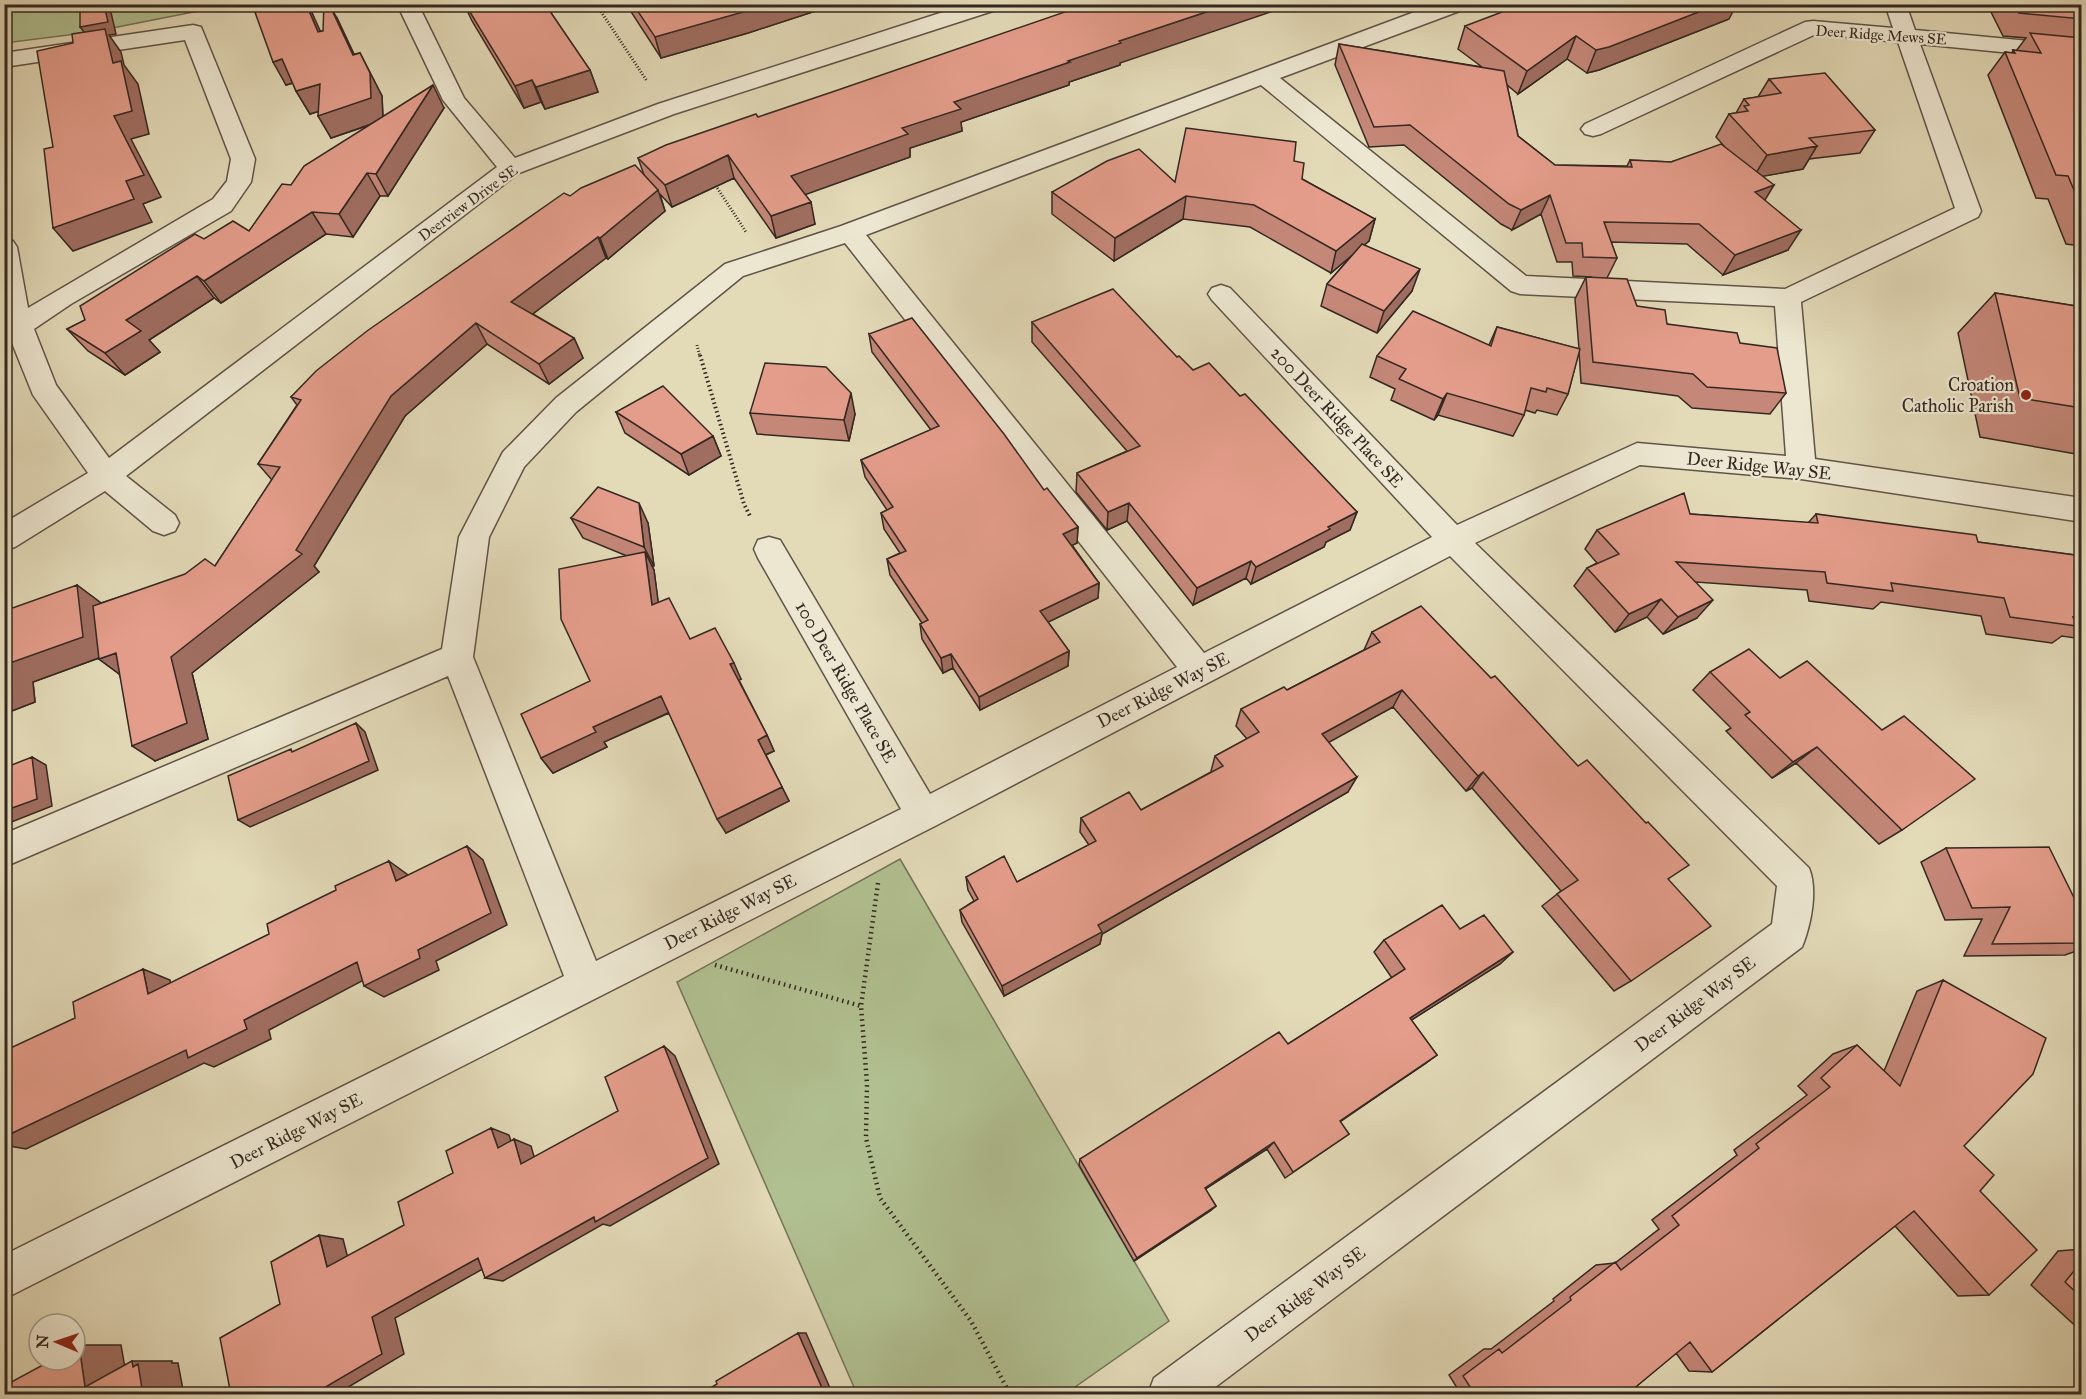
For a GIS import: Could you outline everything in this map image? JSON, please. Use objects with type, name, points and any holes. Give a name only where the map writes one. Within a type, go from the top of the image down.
[{"type":"street","points":[[407,4],[454,100],[511,168]]},
{"type":"street","name":"Deerview Drive SE","points":[[4,538],[106,476],[511,168],[666,109],[990,4]]},
{"type":"street","points":[[586,984],[457,657],[474,537],[513,460],[566,405],[734,270],[850,232],[1457,4]]},
{"type":"street","points":[[1265,77],[1520,285],[1788,298],[1969,211],[1895,4]]},
{"type":"street","name":"Deer Ridge Mews SE","points":[[1593,129],[1813,27],[2082,53]]},
{"type":"street","points":[[4,60],[193,32],[243,159],[239,182],[222,205],[12,330]]},
{"type":"street","points":[[850,232],[1199,671]]},
{"type":"street","points":[[4,247],[12,330],[43,388],[106,476],[164,524]]},
{"type":"street","name":"200 Deer Ridge Place SE","points":[[1221,294],[1453,540]]},
{"type":"street","points":[[1788,298],[1801,468]]},
{"type":"street","name":"Deer Ridge Way SE","points":[[4,1278],[923,815],[1453,540],[1637,454],[1801,468],[2082,510]]},
{"type":"street","name":"Deer Ridge Way SE","points":[[1170,1395],[1789,934],[1796,880],[1453,540]]},
{"type":"street","name":"100 Deer Ridge Place SE","points":[[769,549],[923,815]]},
{"type":"street","points":[[4,851],[457,657]]},
{"type":"path","points":[[676,318],[692,327],[744,504],[769,549]]},
{"type":"path","points":[[861,846],[880,875],[861,1006],[867,1084],[866,1138],[880,1198],[971,1321],[1010,1395]]},
{"type":"path","points":[[700,927],[716,966],[861,1006]]},
{"type":"green space","points":[[4,5],[229,5],[92,32],[5,43]]},
{"type":"green space","points":[[900,859],[1169,1321],[1065,1394],[857,1394],[677,982]]},
{"type":"building","points":[[80,4],[104,4],[108,22],[80,27]]},
{"type":"building","points":[[252,4],[306,4],[318,32],[323,31],[324,4],[329,4],[353,55],[360,53],[370,73],[371,98],[318,116],[320,84],[296,91],[282,59],[273,62]]},
{"type":"building","points":[[465,4],[545,4],[590,70],[536,87],[532,80],[515,86]]},
{"type":"building","points":[[633,4],[768,4],[655,37]]},
{"type":"building","points":[[1097,4],[1230,4],[1119,41],[1121,43],[954,102],[961,109],[902,128],[908,134],[791,176],[811,202],[771,216],[728,155],[665,185],[638,158],[666,145],[756,114],[758,117],[1082,6],[1085,9]]},
{"type":"building","points":[[1523,4],[1719,4],[1596,50],[1576,36],[1527,71],[1465,26]]},
{"type":"building","points":[[2015,4],[2082,4],[2082,19],[2019,13]]},
{"type":"building","points":[[105,29],[113,63],[121,61],[132,111],[114,116],[144,175],[126,181],[134,199],[53,228],[44,149],[53,147],[37,51],[73,43],[72,34]]},
{"type":"building","points":[[2030,33],[2082,38],[2082,209],[2068,176],[2056,175],[2005,52],[2015,53],[2013,50],[2041,53]]},
{"type":"building","points":[[1339,44],[1504,71],[1518,136],[1555,165],[1632,167],[1630,160],[1671,162],[1721,144],[1774,185],[1755,192],[1801,230],[1735,255],[1699,224],[1604,222],[1617,258],[1583,257],[1582,243],[1566,243],[1550,195],[1521,210],[1509,204],[1410,125],[1374,127]]},
{"type":"building","points":[[1825,73],[1875,130],[1809,138],[1817,146],[1767,155],[1729,114],[1748,111],[1744,106],[1749,105],[1744,99],[1781,93],[1769,79]]},
{"type":"building","points":[[433,85],[376,174],[367,173],[339,214],[312,212],[204,281],[197,276],[126,320],[141,331],[105,353],[67,329],[85,320],[80,306],[195,234],[204,239],[233,221],[249,231],[282,184],[291,185],[304,166]]},
{"type":"building","points":[[1186,128],[1296,142],[1294,161],[1304,163],[1302,179],[1375,219],[1336,251],[1254,205],[1186,196],[1115,238],[1052,192],[1107,161],[1139,149],[1175,182]]},
{"type":"building","points":[[635,165],[658,190],[600,238],[598,237],[511,302],[574,338],[539,364],[476,323],[391,396],[296,550],[302,554],[171,657],[187,723],[132,746],[116,653],[99,659],[93,606],[185,574],[205,559],[215,566],[280,467],[258,464],[301,400],[291,397],[316,371],[367,331],[564,193],[570,196],[581,188]]},
{"type":"building","points":[[1362,244],[1420,269],[1384,311],[1327,284]]},
{"type":"building","points":[[1586,277],[1627,279],[1637,306],[1665,310],[1667,324],[1737,333],[1740,343],[1777,348],[1786,393],[1707,387],[1693,374],[1593,362]]},
{"type":"building","points":[[1113,289],[1177,357],[1179,356],[1193,370],[1209,363],[1240,396],[1245,394],[1357,512],[1328,527],[1330,529],[1256,567],[1251,561],[1197,588],[1129,503],[1108,512],[1077,473],[1140,446],[1032,322]]},
{"type":"building","points":[[1995,293],[2082,307],[2082,408],[2020,398]]},
{"type":"building","points":[[1413,311],[1491,346],[1497,327],[1580,349],[1568,394],[1547,388],[1546,392],[1531,388],[1524,415],[1447,393],[1443,399],[1399,379],[1406,369],[1377,356]]},
{"type":"building","points":[[912,318],[1004,434],[1044,490],[1047,488],[1078,527],[1063,534],[1099,583],[1040,611],[1069,651],[979,697],[951,654],[941,658],[920,624],[928,620],[887,559],[906,551],[881,513],[893,507],[861,460],[939,426],[869,334]]},
{"type":"building","points":[[765,363],[826,367],[851,393],[844,420],[750,413]]},
{"type":"building","points":[[663,386],[713,436],[681,454],[616,412]]},
{"type":"building","points":[[598,487],[639,503],[644,547],[571,518]]},
{"type":"building","points":[[1684,493],[1690,514],[1818,523],[1816,514],[1976,535],[1978,542],[2082,556],[2082,618],[2073,617],[2077,626],[2010,617],[2004,598],[1891,583],[1893,591],[1827,583],[1825,572],[1676,562],[1713,600],[1678,617],[1661,599],[1629,614],[1587,568],[1619,554],[1597,530]]},
{"type":"building","points":[[645,552],[652,605],[669,598],[690,639],[715,628],[734,663],[730,664],[767,735],[758,740],[782,787],[717,819],[661,696],[593,727],[596,732],[541,758],[521,714],[590,681],[561,619],[559,569]]},
{"type":"building","points":[[77,585],[83,637],[7,664],[8,685],[4,686],[4,611]]},
{"type":"building","points":[[1421,606],[1491,678],[1495,676],[1578,766],[1587,760],[1689,865],[1668,879],[1711,926],[1631,981],[1557,894],[1578,880],[1483,772],[1478,776],[1402,690],[1322,734],[1357,777],[1098,925],[1102,932],[1002,986],[960,910],[978,899],[966,877],[1004,856],[1017,882],[1096,841],[1081,818],[1129,792],[1141,810],[1223,766],[1215,756],[1259,732],[1241,709],[1284,687],[1287,690],[1380,642],[1372,632]]},
{"type":"building","points":[[1749,649],[1780,678],[1807,661],[1882,730],[1904,716],[1975,779],[1902,830],[1817,747],[1793,762],[1745,715],[1750,712],[1710,672]]},
{"type":"building","points":[[356,723],[369,761],[238,820],[228,776],[291,749],[292,752]]},
{"type":"building","points":[[32,757],[37,799],[4,811],[4,768]]},
{"type":"building","points":[[467,846],[491,913],[418,950],[420,958],[364,986],[357,962],[244,1020],[247,1029],[188,1058],[186,1050],[4,1137],[4,1051],[75,1018],[73,1002],[143,969],[148,994],[269,934],[267,924],[336,890],[335,886],[389,861],[396,881]]},
{"type":"building","points":[[2049,847],[2082,914],[2082,943],[1992,944],[2010,907],[1972,908],[1946,848]]},
{"type":"building","points":[[1442,905],[1460,929],[1484,915],[1513,952],[1410,1018],[1437,1055],[1340,1121],[1349,1134],[1293,1172],[1274,1142],[1205,1188],[1216,1206],[1137,1258],[1080,1159],[1279,1032],[1288,1044],[1405,969],[1384,940]]},
{"type":"building","points":[[1943,980],[2046,1038],[2033,1074],[1964,1146],[1994,1175],[1980,1191],[2037,1250],[1989,1295],[1914,1211],[1712,1372],[1690,1342],[1626,1395],[1471,1395],[1474,1393],[1463,1376],[1499,1349],[1502,1353],[1571,1300],[1570,1297],[1615,1262],[1621,1270],[1679,1225],[1672,1216],[1759,1148],[1756,1144],[1830,1087],[1821,1078],[1857,1045],[1900,1086]]},
{"type":"building","points":[[664,1046],[708,1158],[595,1222],[594,1217],[485,1278],[478,1258],[372,1317],[382,1354],[312,1395],[231,1395],[220,1338],[280,1304],[271,1262],[319,1235],[327,1267],[404,1225],[398,1202],[453,1173],[446,1151],[491,1128],[498,1148],[514,1139],[521,1164],[618,1111],[605,1077]]},
{"type":"building","points":[[2082,1261],[2082,1298],[2065,1282]]},
{"type":"building","points":[[798,1333],[825,1395],[699,1395],[717,1384],[716,1381]]},
{"type":"building","points":[[132,1361],[133,1367],[138,1364],[143,1395],[4,1395],[4,1386],[30,1372],[83,1372],[85,1387]]},
{"type":"place","name":"Croation Catholic Parish","points":[[2026,395]]}]
